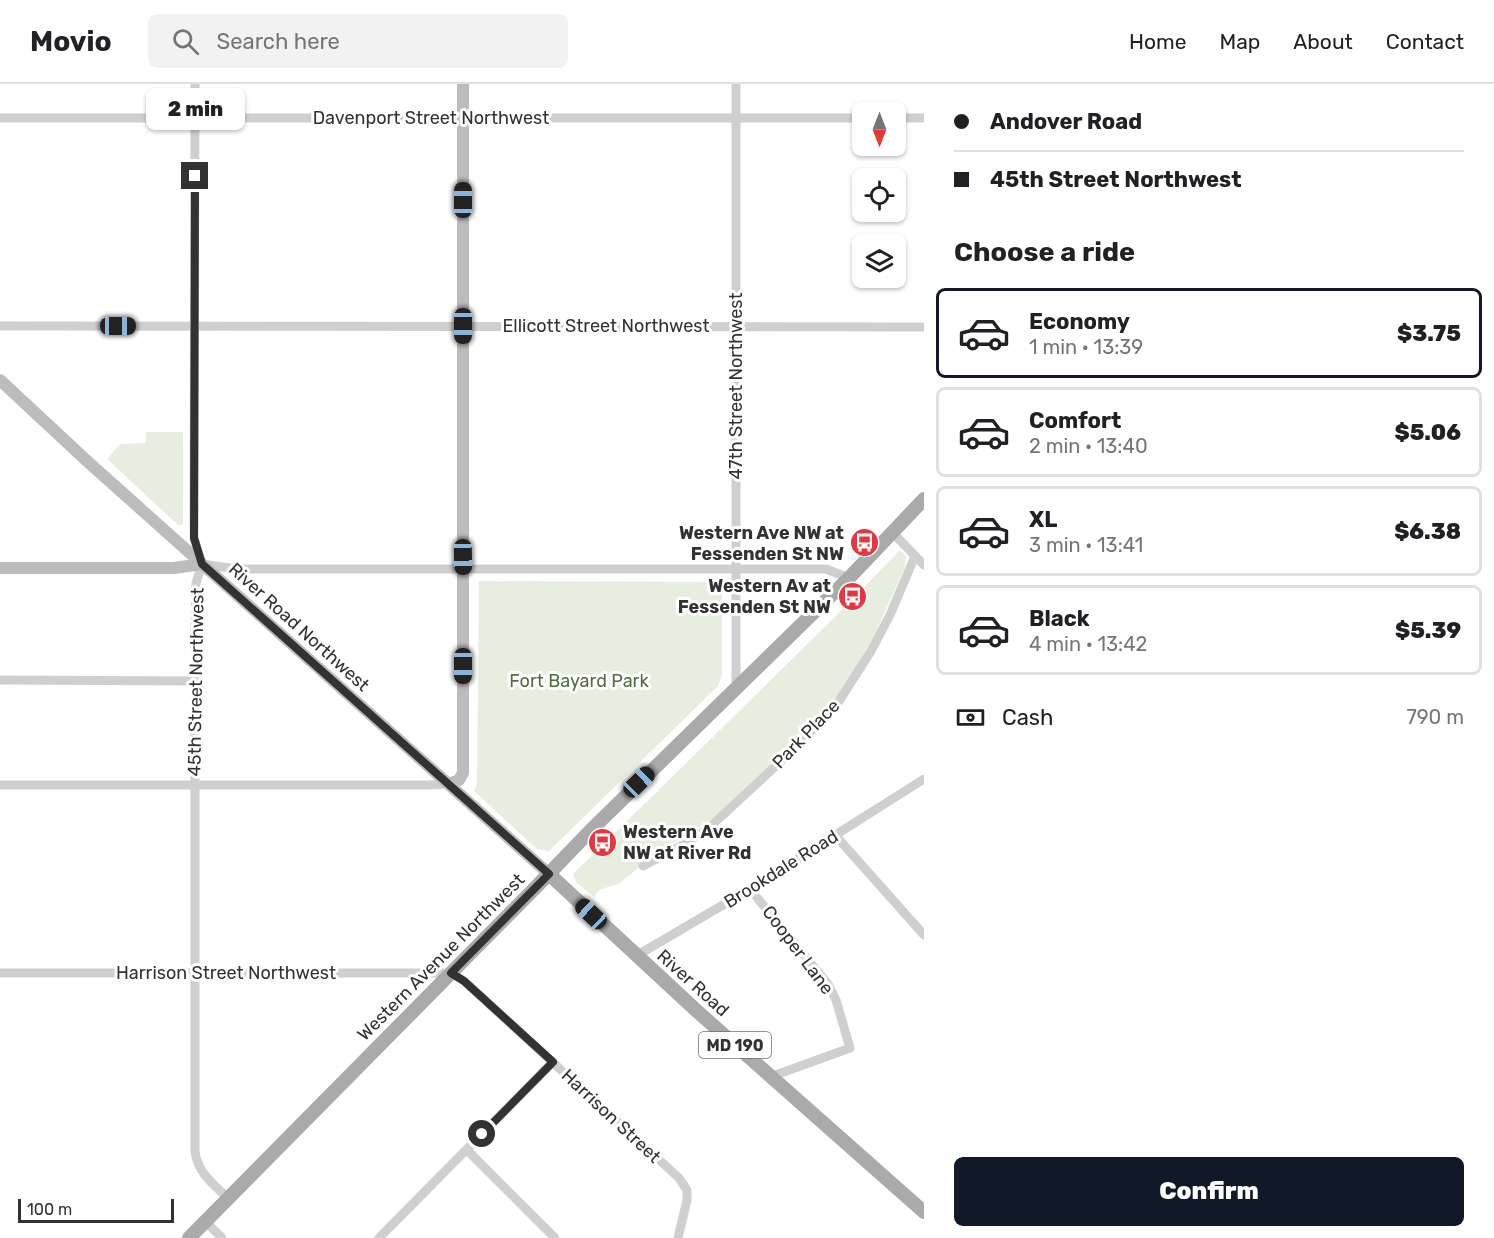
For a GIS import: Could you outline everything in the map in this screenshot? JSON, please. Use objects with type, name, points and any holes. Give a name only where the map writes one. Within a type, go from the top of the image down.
[{"type":"main road","name":"Western Avenue Northwest","points":[[189,1238],[591,830],[849,578],[924,499]]},
{"type":"main road","name":"River Road","points":[[549,874],[770,1077],[924,1212]]},
{"type":"street","name":"45th Street Northwest","points":[[195,84],[194,538],[202,564],[196,584],[195,1156],[201,1170],[228,1198]]},
{"type":"street","points":[[0,785],[417,785],[449,784],[459,780],[463,773],[463,84]]},
{"type":"street","name":"47th Street Northwest","points":[[736,84],[736,688]]},
{"type":"street","name":"Davenport Street Northwest","points":[[0,118],[852,118]]},
{"type":"street","points":[[906,118],[924,118]]},
{"type":"street","name":"Ellicott Street Northwest","points":[[0,326],[924,327]]},
{"type":"street","name":"River Road Northwest","points":[[0,380],[549,874]]},
{"type":"street","points":[[892,532],[924,565]]},
{"type":"street","name":"Park Place","points":[[643,866],[686,843],[711,826],[779,764],[834,709],[871,651],[890,615],[915,556]]},
{"type":"street","points":[[0,568],[174,568],[202,564],[237,569],[826,569],[849,578]]},
{"type":"street","points":[[0,680],[195,681]]},
{"type":"street","name":"Brookdale Road","points":[[636,956],[750,889],[924,779]]},
{"type":"street","points":[[836,835],[924,934]]},
{"type":"street","name":"Cooper Lane","points":[[750,889],[828,984],[836,1000],[850,1048],[770,1077]]},
{"type":"street","name":"Harrison Street Northwest","points":[[0,973],[451,973]]},
{"type":"street","name":"Harrison Street","points":[[451,973],[464,981],[679,1178],[687,1190],[687,1200],[678,1238]]},
{"type":"street","points":[[384,1236],[553,1062]]},
{"type":"street","points":[[467,1150],[555,1238]]},
{"type":"street","points":[[205,1221],[222,1238]]},
{"type":"green space","points":[[146,432],[183,432],[183,523],[181,525],[178,525],[107,459],[120,444],[146,443]]},
{"type":"green space","points":[[900,550],[906,556],[905,567],[875,634],[833,706],[712,819],[651,857],[620,883],[599,890],[594,897],[576,882],[574,873],[835,617]]},
{"type":"green space","name":"Fort Bayard Park","points":[[479,581],[722,582],[722,675],[718,686],[548,852],[537,849],[474,791],[477,784]]},
{"type":"place","name":"Western Ave NW at Fessenden St NW","points":[[865,543]]},
{"type":"place","name":"Western Av at Fessenden St NW","points":[[852,596]]},
{"type":"place","name":"Western Ave NW at River Rd","points":[[602,842]]},
{"type":"route","points":[[195,176],[194,538],[202,564],[549,874],[451,973],[464,981],[553,1062],[482,1134]]}]
